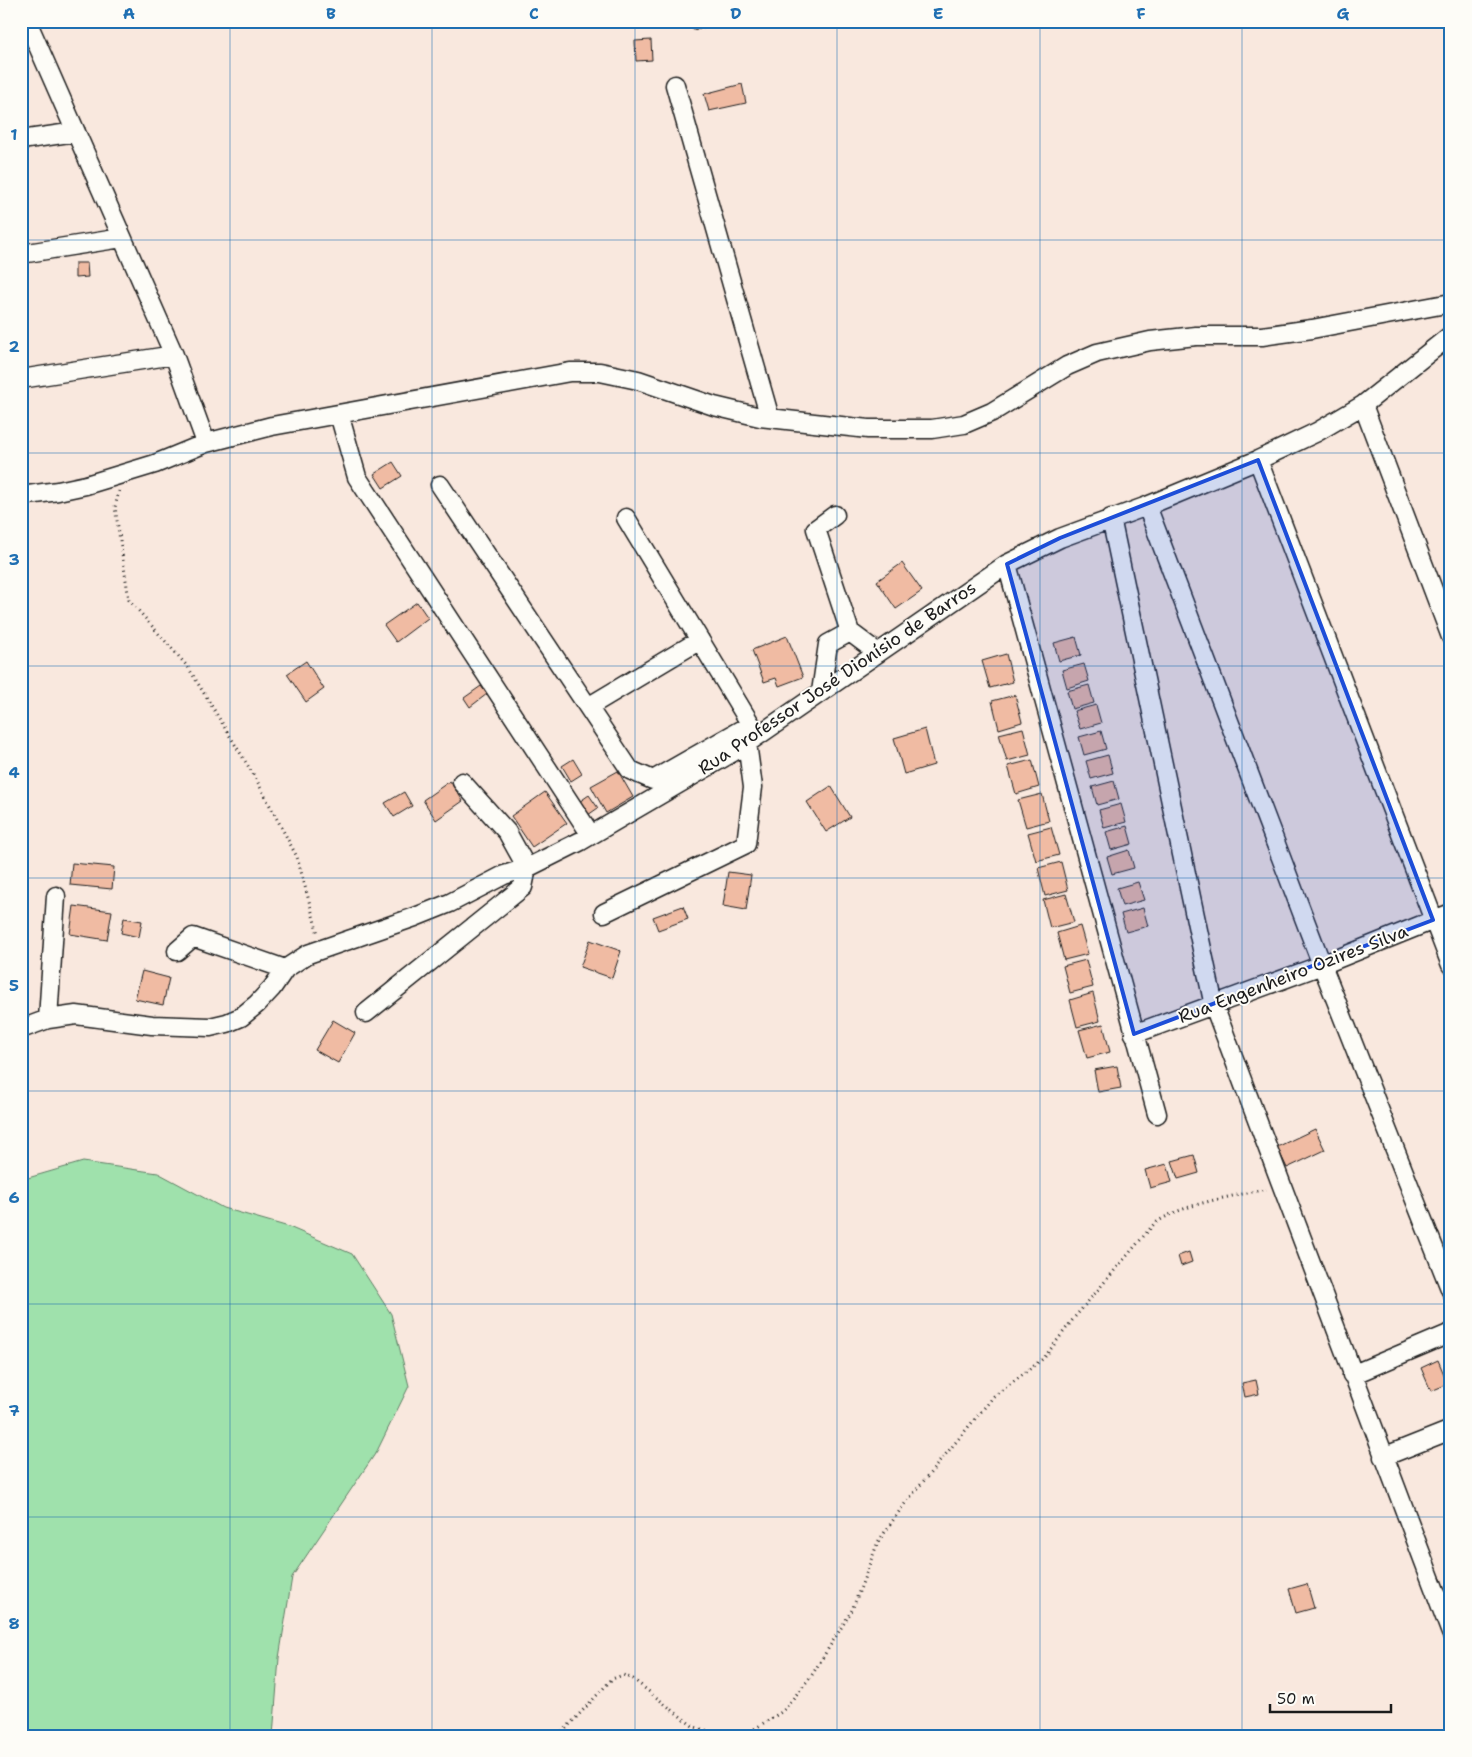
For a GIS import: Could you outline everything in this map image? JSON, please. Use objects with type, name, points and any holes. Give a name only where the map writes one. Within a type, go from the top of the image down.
[{"type":"street","points":[[26,25],[76,132],[174,355],[206,443]]},
{"type":"street","points":[[675,85],[770,418]]},
{"type":"street","points":[[21,140],[76,132]]},
{"type":"street","points":[[21,254],[122,238]]},
{"type":"street","points":[[21,496],[86,485],[155,464],[206,443],[272,426],[570,372],[600,372],[638,380],[714,406],[770,418],[868,429],[932,429],[964,424],[992,412],[1067,366],[1097,353],[1150,341],[1196,336],[1262,336],[1312,330],[1451,303]]},
{"type":"street","name":"Rua Professor José Dionísio de Barros","points":[[21,1029],[48,1019],[76,1015],[152,1025],[210,1027],[242,1017],[272,988],[285,968],[308,954],[424,914],[450,903],[504,875],[527,868],[591,835],[821,692],[1007,564],[1060,538],[1147,506],[1258,460],[1317,432],[1363,405],[1451,335]]},
{"type":"street","points":[[21,379],[174,355]]},
{"type":"street","points":[[1363,405],[1451,637]]},
{"type":"street","points":[[339,414],[357,477],[591,835]]},
{"type":"street","points":[[1258,460],[1451,965]]},
{"type":"street","points":[[440,485],[630,770],[653,780],[752,734]]},
{"type":"street","points":[[1147,506],[1322,965],[1451,1292]]},
{"type":"street","points":[[835,515],[816,529],[850,632],[878,653]]},
{"type":"street","points":[[604,913],[746,844],[753,786],[752,734],[700,640],[626,518]]},
{"type":"street","points":[[1111,518],[1214,1006],[1451,1633]]},
{"type":"street","points":[[1007,564],[1157,1114]]},
{"type":"street","points":[[821,692],[828,644],[850,632]]},
{"type":"street","points":[[588,707],[700,640]]},
{"type":"street","points":[[366,1013],[523,887],[527,868],[507,832],[462,782]]},
{"type":"street","points":[[48,1019],[56,896]]},
{"type":"street","name":"Rua Engenheiro Ozires Silva","points":[[1134,1034],[1214,1006],[1451,914]]},
{"type":"street","points":[[177,951],[193,937],[285,968]]},
{"type":"street","points":[[1352,1375],[1451,1333]]},
{"type":"street","points":[[1383,1456],[1451,1430]]},
{"type":"path","points":[[124,474],[115,507],[129,600],[188,667],[256,780],[298,858],[323,949]]},
{"type":"path","points":[[559,1736],[612,1679],[623,1675],[633,1679],[694,1727],[720,1734],[751,1731],[782,1712],[812,1675],[852,1610],[878,1542],[903,1506],[994,1396],[1044,1358],[1074,1318],[1154,1224],[1164,1216],[1180,1209],[1281,1186]]},
{"type":"highlighted area","points":[[1258,460],[1433,920],[1134,1034],[1007,564],[1060,538]]},
{"type":"green space","points":[[83,1162],[158,1173],[223,1208],[289,1227],[352,1254],[391,1314],[409,1386],[377,1451],[292,1577],[279,1658],[273,1736],[21,1736],[21,1180]]},
{"type":"building","points":[[691,21],[729,21],[729,22],[693,30]]},
{"type":"building","points":[[651,40],[652,60],[636,61],[635,41]]},
{"type":"building","points":[[742,84],[746,103],[709,111],[704,94]]},
{"type":"building","points":[[75,263],[87,263],[88,277],[75,278]]},
{"type":"building","points":[[393,462],[402,476],[383,488],[374,474]]},
{"type":"building","points":[[902,563],[922,591],[896,609],[877,581]]},
{"type":"building","points":[[417,602],[428,618],[396,642],[384,625]]},
{"type":"building","points":[[787,636],[803,677],[779,686],[776,678],[764,682],[752,650]]},
{"type":"building","points":[[1076,637],[1081,655],[1059,661],[1054,643]]},
{"type":"building","points":[[1006,654],[1013,682],[990,688],[982,661]]},
{"type":"building","points":[[306,661],[324,689],[306,702],[287,674]]},
{"type":"building","points":[[1084,664],[1089,681],[1067,688],[1062,670]]},
{"type":"building","points":[[1089,685],[1094,703],[1072,709],[1067,691]]},
{"type":"building","points":[[481,686],[487,694],[470,707],[464,698]]},
{"type":"building","points":[[1015,695],[1022,722],[999,729],[992,701]]},
{"type":"building","points":[[1096,705],[1101,723],[1080,729],[1074,711]]},
{"type":"building","points":[[1023,728],[1030,755],[1007,761],[999,734]]},
{"type":"building","points":[[925,729],[934,765],[904,774],[894,738]]},
{"type":"building","points":[[1101,731],[1106,749],[1084,755],[1079,737]]},
{"type":"building","points":[[1108,755],[1113,773],[1091,779],[1086,761]]},
{"type":"building","points":[[573,759],[582,774],[571,781],[562,766]]},
{"type":"building","points":[[1032,760],[1039,787],[1016,794],[1008,766]]},
{"type":"building","points":[[618,771],[633,797],[606,813],[591,786]]},
{"type":"building","points":[[450,781],[463,801],[436,820],[423,800]]},
{"type":"building","points":[[1114,781],[1119,799],[1097,805],[1092,787]]},
{"type":"building","points":[[831,786],[850,817],[826,832],[807,802]]},
{"type":"building","points":[[404,792],[412,806],[394,817],[385,803]]},
{"type":"building","points":[[545,792],[567,823],[532,847],[511,816]]},
{"type":"building","points":[[1042,794],[1049,821],[1026,827],[1018,800]]},
{"type":"building","points":[[589,795],[598,808],[588,815],[579,802]]},
{"type":"building","points":[[1121,804],[1126,822],[1104,828],[1099,810]]},
{"type":"building","points":[[1127,826],[1132,844],[1111,850],[1106,832]]},
{"type":"building","points":[[1051,827],[1059,855],[1036,861],[1028,833]]},
{"type":"building","points":[[1129,850],[1134,868],[1112,874],[1107,857]]},
{"type":"building","points":[[1061,862],[1068,890],[1045,896],[1038,868]]},
{"type":"building","points":[[72,863],[114,867],[112,889],[70,885]]},
{"type":"building","points":[[728,872],[751,875],[746,910],[723,906]]},
{"type":"building","points":[[1138,882],[1144,900],[1122,906],[1117,888]]},
{"type":"building","points":[[1066,894],[1074,922],[1050,928],[1043,900]]},
{"type":"building","points":[[74,906],[112,911],[107,940],[70,934]]},
{"type":"building","points":[[683,906],[688,919],[658,930],[653,917]]},
{"type":"building","points":[[1143,908],[1148,926],[1126,932],[1121,914]]},
{"type":"building","points":[[124,918],[142,921],[139,937],[121,933]]},
{"type":"building","points":[[1080,926],[1088,954],[1064,960],[1057,933]]},
{"type":"building","points":[[590,940],[621,951],[612,978],[580,967]]},
{"type":"building","points":[[1086,960],[1093,987],[1070,993],[1063,966]]},
{"type":"building","points":[[142,971],[169,978],[163,1005],[135,999]]},
{"type":"building","points":[[1093,993],[1100,1021],[1077,1027],[1070,1000]]},
{"type":"building","points":[[333,1020],[355,1033],[338,1063],[315,1050]]},
{"type":"building","points":[[1103,1024],[1110,1052],[1087,1058],[1079,1030]]},
{"type":"building","points":[[1117,1066],[1121,1088],[1098,1092],[1094,1070]]},
{"type":"building","points":[[1315,1129],[1325,1150],[1287,1168],[1277,1147]]},
{"type":"building","points":[[1194,1155],[1199,1173],[1178,1179],[1172,1161]]},
{"type":"building","points":[[1167,1164],[1172,1182],[1150,1188],[1145,1170]]},
{"type":"building","points":[[1189,1252],[1192,1262],[1181,1266],[1178,1256]]},
{"type":"building","points":[[1438,1360],[1448,1384],[1431,1391],[1421,1368]]},
{"type":"building","points":[[1256,1380],[1259,1394],[1245,1397],[1242,1383]]},
{"type":"building","points":[[1307,1584],[1314,1608],[1296,1613],[1289,1589]]}]
